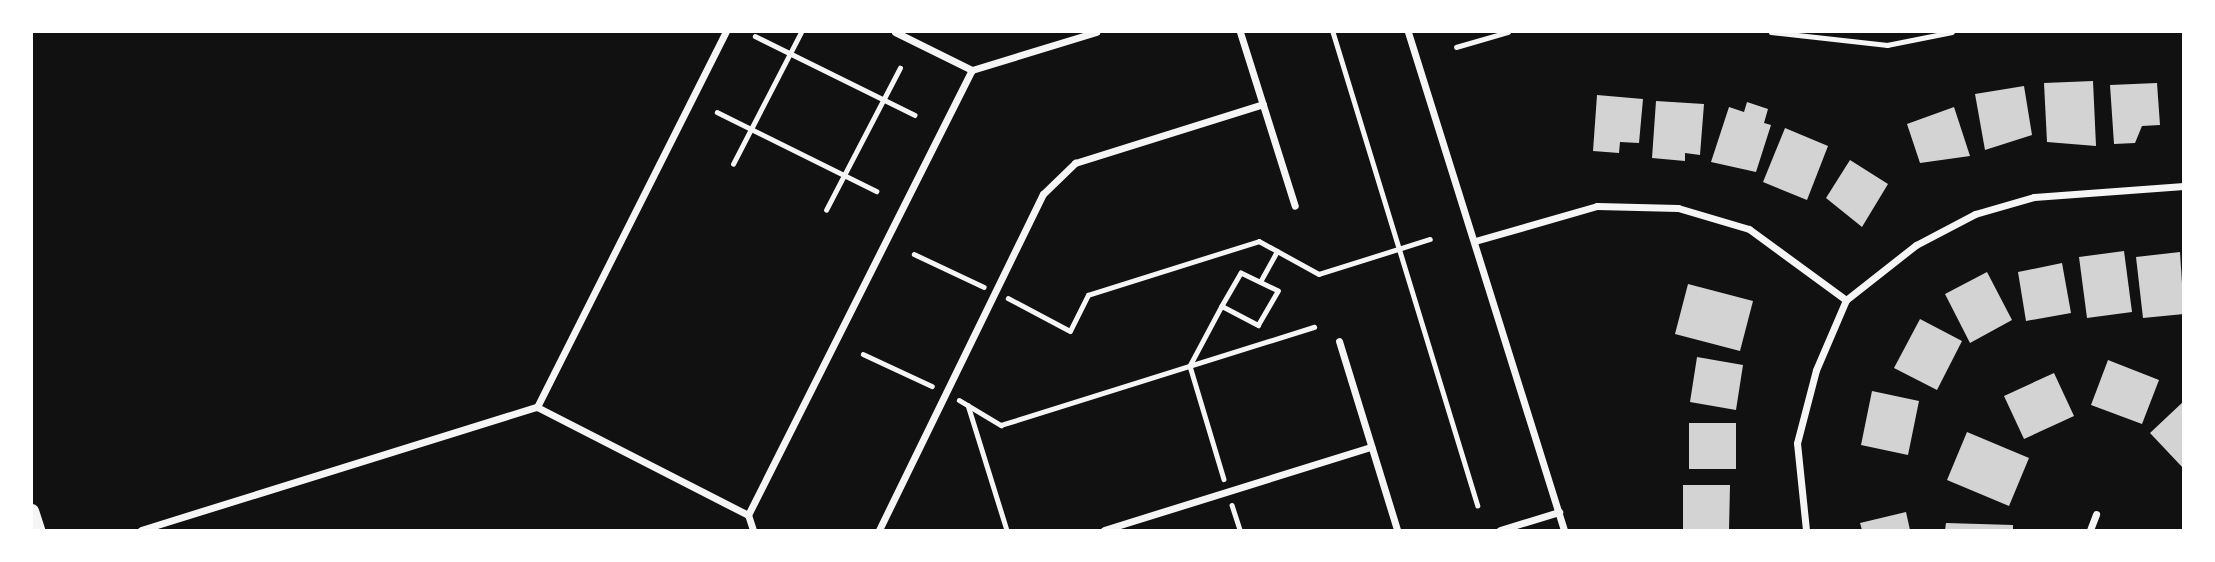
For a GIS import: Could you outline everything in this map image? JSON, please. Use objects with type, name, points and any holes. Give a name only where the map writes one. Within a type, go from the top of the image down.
[{"type":"main road","points":[[32,511],[38,530]]},
{"type":"street","points":[[537,407],[726,32]]},
{"type":"street","points":[[895,32],[972,70],[1096,32]]},
{"type":"street","points":[[1240,32],[1295,206]]},
{"type":"street","points":[[1408,32],[1564,530]]},
{"type":"street","points":[[748,515],[972,70]]},
{"type":"street","points":[[879,530],[944,391],[1043,194],[1075,163],[1263,104]]},
{"type":"street","points":[[1806,530],[1797,443],[1816,370],[1846,300],[1916,245],[1975,214],[2034,197],[2183,186]]},
{"type":"street","points":[[1475,241],[1597,206],[1678,208],[1749,229],[1846,300]]},
{"type":"street","points":[[1339,341],[1397,530]]},
{"type":"street","points":[[141,530],[537,407],[748,515],[753,530]]},
{"type":"street","points":[[1104,530],[1371,447]]},
{"type":"street","points":[[1500,530],[1559,512]]},
{"type":"street","points":[[2090,530],[2095,514]]},
{"type":"path","points":[[733,164],[800,32]]},
{"type":"path","points":[[1333,32],[1478,505]]},
{"type":"path","points":[[1456,47],[1508,32]]},
{"type":"path","points":[[1771,32],[1887,45],[1952,32]]},
{"type":"path","points":[[755,36],[915,115]]},
{"type":"path","points":[[826,210],[900,68]]},
{"type":"path","points":[[716,112],[876,191]]},
{"type":"path","points":[[914,254],[994,291],[1070,331],[1088,295],[1259,241],[1319,274],[1430,239]]},
{"type":"path","points":[[1260,282],[1277,251]]},
{"type":"path","points":[[1222,306],[1258,325],[1278,291],[1241,273],[1222,306],[1190,366],[1240,530]]},
{"type":"path","points":[[863,354],[944,391],[1001,425],[1314,327]]},
{"type":"path","points":[[968,405],[1007,530]]},
{"type":"building","points":[[2093,81],[2096,146],[2047,142],[2044,83]]},
{"type":"building","points":[[2157,83],[2160,125],[2142,126],[2135,143],[2114,144],[2110,85]]},
{"type":"building","points":[[2024,86],[2032,135],[1985,150],[1975,94]]},
{"type":"building","points":[[1597,95],[1643,99],[1639,143],[1620,142],[1619,153],[1593,151]]},
{"type":"building","points":[[1656,101],[1704,104],[1700,155],[1685,153],[1685,161],[1652,158]]},
{"type":"building","points":[[1747,102],[1768,109],[1764,123],[1771,125],[1756,172],[1711,162],[1729,107],[1744,112]]},
{"type":"building","points":[[1954,107],[1970,156],[1920,163],[1907,124]]},
{"type":"building","points":[[1785,128],[1828,146],[1807,200],[1763,182]]},
{"type":"building","points":[[1850,160],[1888,184],[1862,227],[1826,198]]},
{"type":"building","points":[[2124,251],[2132,312],[2087,318],[2079,257]]},
{"type":"building","points":[[2180,252],[2184,314],[2143,318],[2136,257]]},
{"type":"building","points":[[2062,263],[2071,313],[2026,321],[2018,272]]},
{"type":"building","points":[[1987,272],[2012,320],[1970,343],[1945,294]]},
{"type":"building","points":[[1688,284],[1753,301],[1740,351],[1675,334]]},
{"type":"building","points":[[1920,319],[1962,341],[1937,390],[1894,368]]},
{"type":"building","points":[[1697,357],[1743,365],[1736,410],[1690,402]]},
{"type":"building","points":[[2108,360],[2159,380],[2142,424],[2091,405]]},
{"type":"building","points":[[2054,373],[2074,416],[2024,439],[2004,396]]},
{"type":"building","points":[[1872,391],[1919,401],[1908,455],[1861,445]]},
{"type":"building","points":[[2184,401],[2184,469],[2150,433]]},
{"type":"building","points":[[1689,423],[1736,423],[1736,469],[1689,469]]},
{"type":"building","points":[[1967,432],[2029,458],[2009,506],[1947,480]]},
{"type":"building","points":[[1683,485],[1730,485],[1729,530],[1683,530]]},
{"type":"building","points":[[1906,512],[1910,530],[1862,530],[1860,523]]},
{"type":"building","points":[[1946,523],[2013,525],[2013,530],[1945,530]]}]
